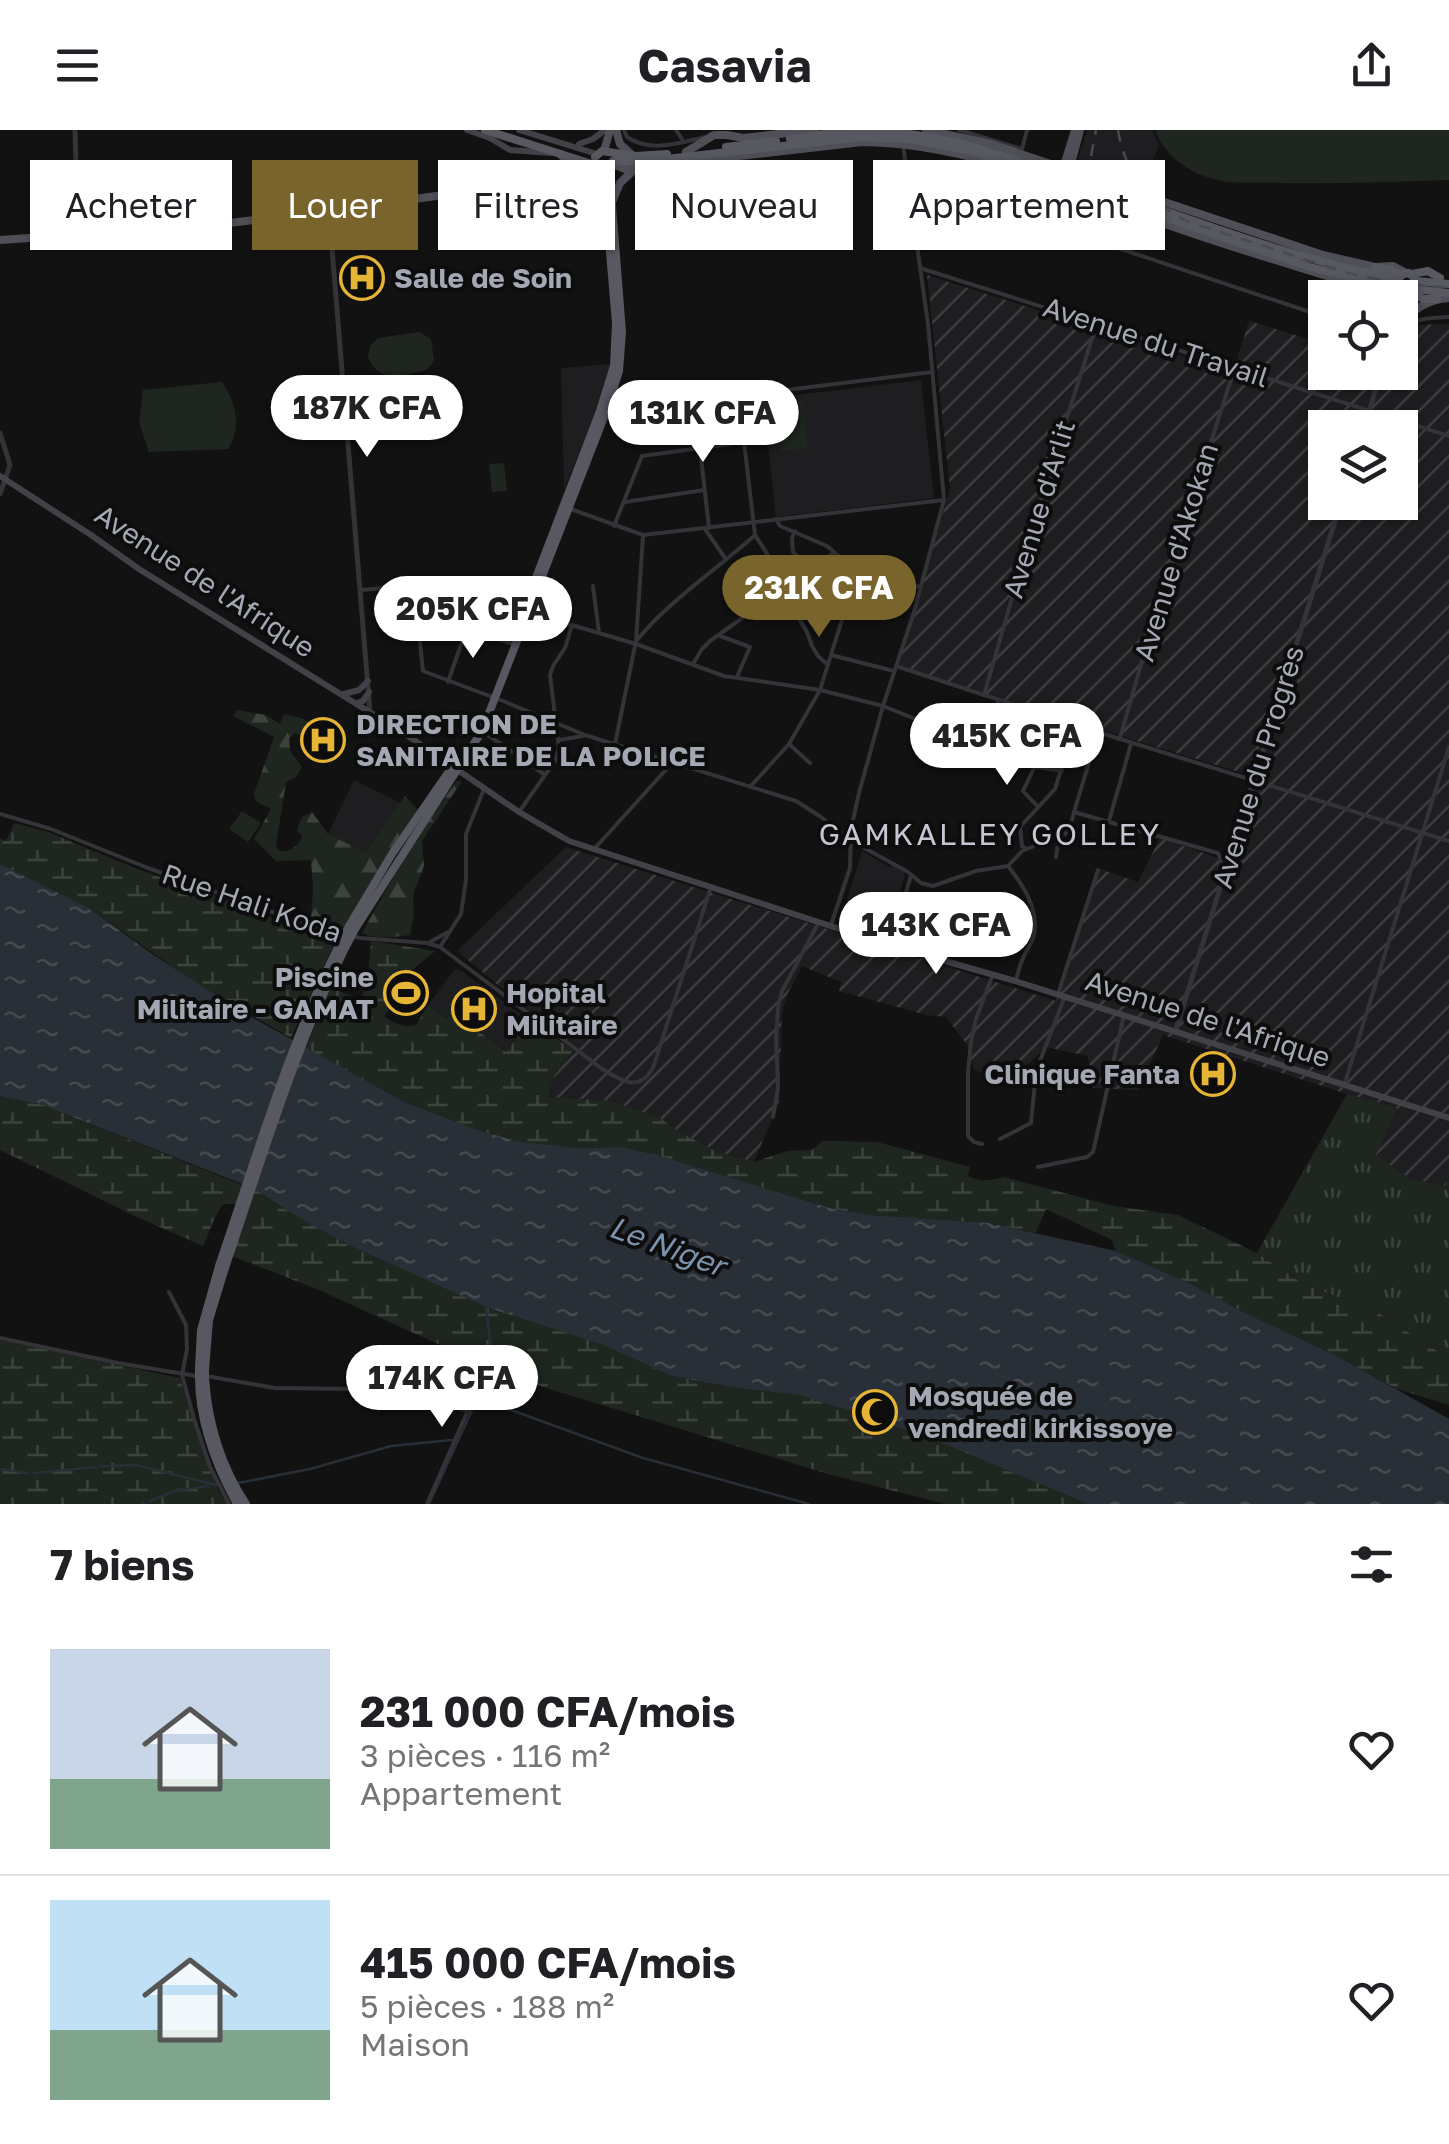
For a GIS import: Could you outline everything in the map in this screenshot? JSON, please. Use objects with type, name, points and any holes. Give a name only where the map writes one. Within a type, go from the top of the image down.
[{"type":"highway","points":[[485,130],[560,154],[604,160],[853,131],[933,137],[982,148],[1312,259],[1389,280]]},
{"type":"highway","points":[[499,130],[604,160]]},
{"type":"highway","points":[[677,160],[861,136],[942,144],[1307,266],[1374,280]]},
{"type":"highway","points":[[237,1504],[210,1445],[203,1418],[201,1330],[308,1011],[328,966],[368,900],[480,730],[603,412],[617,332],[612,250]]},
{"type":"highway","points":[[1374,268],[1392,270],[1402,280]]},
{"type":"highway","points":[[1414,280],[1428,271],[1446,280]]},
{"type":"highway","points":[[1418,288],[1449,295]]},
{"type":"highway","points":[[1418,296],[1433,300]]},
{"type":"highway","points":[[230,1483],[246,1504]]},
{"type":"main road","points":[[467,130],[515,152],[581,155]]},
{"type":"main road","points":[[519,130],[604,160]]},
{"type":"main road","points":[[579,144],[611,130]]},
{"type":"main road","points":[[604,160],[611,130]]},
{"type":"main road","points":[[611,130],[622,147],[636,156]]},
{"type":"main road","points":[[686,152],[714,135],[743,138],[815,130]]},
{"type":"main road","points":[[926,130],[966,137],[1040,160]]},
{"type":"main road","points":[[1068,160],[1078,130]]},
{"type":"main road","points":[[558,142],[579,144],[604,160]]},
{"type":"main road","points":[[684,160],[862,142],[950,151],[979,160]]},
{"type":"main road","points":[[1062,160],[1070,152]]},
{"type":"main road","points":[[1070,152],[1074,160]]},
{"type":"main road","points":[[560,154],[566,160]]},
{"type":"main road","points":[[615,168],[620,172],[634,170]]},
{"type":"main road","points":[[615,192],[634,170]]},
{"type":"main road","points":[[1165,203],[1374,268]]},
{"type":"main road","points":[[1165,223],[1336,280]]},
{"type":"main road","points":[[0,240],[30,238]]},
{"type":"main road","points":[[1418,309],[1449,295]]},
{"type":"main road","name":"Avenue de l'Afrique","points":[[3,477],[139,570],[356,703],[554,834],[592,850],[889,945],[1449,1118]]},
{"type":"main road","points":[[342,695],[356,691],[368,681]]},
{"type":"main road","points":[[356,703],[369,692]]},
{"type":"street","points":[[76,130],[77,160]]},
{"type":"street","points":[[624,130],[627,137],[641,145],[658,146],[714,135]]},
{"type":"street","points":[[676,130],[684,142]]},
{"type":"street","points":[[959,130],[1021,152],[1027,130]]},
{"type":"street","points":[[903,144],[904,160]]},
{"type":"street","points":[[331,250],[370,712]]},
{"type":"street","points":[[831,925],[850,868],[850,840],[859,793],[944,500],[918,250]]},
{"type":"street","points":[[1124,250],[1308,311]]},
{"type":"street","name":"Avenue du Travail","points":[[920,268],[1370,410]]},
{"type":"street","points":[[1418,320],[1449,317]]},
{"type":"street","name":"Avenue d'Arlit","points":[[984,695],[1097,323]]},
{"type":"street","name":"Avenue d'Akokan","points":[[1120,738],[1235,367]]},
{"type":"street","points":[[603,412],[932,372]]},
{"type":"street","points":[[1370,410],[1376,390]]},
{"type":"street","points":[[739,396],[755,535],[812,646],[828,664]]},
{"type":"street","name":"Avenue du Travail","points":[[1418,426],[1449,436]]},
{"type":"street","points":[[0,433],[10,465],[0,494]]},
{"type":"street","points":[[614,526],[642,456],[744,442]]},
{"type":"street","points":[[700,448],[707,529],[726,560]]},
{"type":"street","points":[[625,502],[704,490]]},
{"type":"street","points":[[566,507],[644,535],[944,500]]},
{"type":"street","points":[[776,520],[778,525],[827,546],[858,572],[920,587]]},
{"type":"street","name":"Avenue du Progrès","points":[[1175,1032],[1334,520]]},
{"type":"street","points":[[795,531],[794,552],[849,600]]},
{"type":"street","points":[[616,744],[636,643],[644,535]]},
{"type":"street","points":[[636,643],[702,576],[755,535]]},
{"type":"street","points":[[693,664],[702,649],[834,553]]},
{"type":"street","points":[[750,787],[789,744],[820,690],[858,572]]},
{"type":"street","points":[[361,590],[465,581],[572,625],[736,679],[820,690],[883,706],[943,730],[952,740],[990,760],[1062,772]]},
{"type":"street","points":[[414,585],[422,670],[584,736],[796,802],[926,885],[1008,866],[1026,849],[1068,831],[1098,732]]},
{"type":"street","points":[[593,586],[599,632]]},
{"type":"street","points":[[519,812],[556,759],[559,740],[550,675],[572,625]]},
{"type":"street","points":[[418,630],[454,626],[514,644]]},
{"type":"street","points":[[448,682],[467,629]]},
{"type":"street","points":[[720,636],[750,648],[736,679]]},
{"type":"street","points":[[832,656],[895,668],[1449,841]]},
{"type":"street","points":[[984,738],[999,700]]},
{"type":"street","points":[[1026,849],[1022,846],[1020,827],[1055,788],[1075,724]]},
{"type":"street","points":[[480,730],[546,775]]},
{"type":"street","points":[[559,740],[584,736]]},
{"type":"street","points":[[1109,820],[1132,742]]},
{"type":"street","points":[[789,744],[810,764]]},
{"type":"street","points":[[1344,1086],[1449,748]]},
{"type":"street","points":[[592,850],[674,762]]},
{"type":"street","points":[[1035,766],[1024,791],[1038,807]]},
{"type":"street","points":[[440,946],[461,914],[466,834],[484,788]]},
{"type":"street","points":[[1074,812],[1214,852],[1221,860],[1218,868],[1226,870]]},
{"type":"street","name":"Rue Hali Koda","points":[[0,814],[51,829],[320,930],[440,946],[612,1075],[634,1083],[648,1078],[654,1065],[711,888]]},
{"type":"street","points":[[1056,857],[1059,837]]},
{"type":"street","points":[[1008,866],[1018,877],[1034,921],[1034,935],[1015,981]]},
{"type":"street","points":[[1000,1139],[1031,1122],[1040,1061],[1098,870]]},
{"type":"street","points":[[889,945],[911,876]]},
{"type":"street","points":[[773,1116],[778,1088],[778,1007],[782,991],[819,921]]},
{"type":"street","points":[[427,943],[448,932]]},
{"type":"street","points":[[982,1144],[968,1136],[968,1072],[976,1019],[992,974]]},
{"type":"street","points":[[1038,1168],[1087,1157],[1093,1152],[1124,1015]]},
{"type":"street","points":[[170,1292],[187,1333],[182,1375],[205,1454],[229,1504]]},
{"type":"street","points":[[0,1338],[182,1375],[275,1388],[358,1389],[396,1398],[426,1399],[469,1411]]},
{"type":"street","points":[[427,1504],[486,1370]]},
{"type":"shaded area","points":[[1087,130],[1152,130],[1159,146],[1153,160],[1078,158]]},
{"type":"shaded area","points":[[927,275],[1233,372],[1249,321],[1308,339],[1308,390],[1418,390],[1418,325],[1449,324],[1446,1186],[1409,1178],[1375,1155],[1397,1108],[1163,1035],[1138,1090],[1093,1088],[1088,1056],[1046,1047],[1012,1080],[974,1070],[967,1045],[946,1017],[839,991],[841,982],[802,966],[782,1013],[779,1102],[754,1162],[715,1151],[662,1119],[611,1101],[547,1097],[553,1078],[574,1048],[457,951],[566,847],[1056,1001],[1100,869],[1138,882],[1160,838],[1227,861],[1255,777],[898,668],[950,489]]},
{"type":"shaded area","points":[[611,364],[600,401],[564,490],[561,368]]},
{"type":"shaded area","points":[[921,380],[934,498],[776,517],[763,399]]},
{"type":"shaded area","points":[[354,780],[401,803],[366,854],[328,834]]},
{"type":"shaded area","points":[[862,851],[905,872],[892,927],[843,914]]},
{"type":"shaded area","name":"Hopital Militaire","points":[[455,969],[530,1021],[506,1052],[453,1013],[448,1019],[428,1005]]},
{"type":"green space","points":[[1155,130],[1449,130],[1449,180],[1218,180],[1177,160]]},
{"type":"green space","points":[[420,332],[431,339],[434,361],[428,369],[393,376],[372,365],[368,356],[370,346],[378,338]]},
{"type":"green space","points":[[222,382],[236,415],[228,449],[149,452],[139,423],[143,390]]},
{"type":"green space","points":[[803,401],[808,448],[779,451],[774,404]]},
{"type":"green space","points":[[504,463],[507,491],[492,492],[489,464]]},
{"type":"green space","points":[[237,710],[266,715],[280,724],[284,714],[313,725],[308,739],[295,733],[289,738],[290,751],[302,767],[296,777],[286,782],[276,845],[279,851],[290,850],[299,843],[302,836],[297,830],[302,817],[312,812],[328,834],[366,853],[405,796],[418,810],[347,924],[338,930],[315,927],[311,922],[311,860],[276,861],[254,839],[271,809],[258,802],[254,794],[274,737],[233,716]]},
{"type":"green space","points":[[457,781],[462,781],[422,841],[424,866],[413,895],[410,935],[380,937],[362,933],[407,855]]},
{"type":"green space","points":[[242,811],[261,823],[248,842],[229,829]]},
{"type":"green space","points":[[14,823],[48,832],[140,870],[336,940],[291,1038],[193,981],[89,908],[0,864],[0,838],[6,841]]},
{"type":"green space","points":[[371,941],[435,951],[401,984],[384,1016],[392,1021],[403,1026],[416,1025],[428,1005],[447,1019],[453,1012],[506,1052],[530,1021],[573,1050],[553,1078],[548,1097],[611,1101],[662,1119],[715,1151],[754,1162],[787,1151],[812,1150],[823,1141],[877,1142],[970,1167],[968,1176],[977,1180],[1004,1177],[1114,1206],[1178,1215],[1257,1253],[1300,1282],[1380,1314],[1449,1359],[1449,1405],[1397,1389],[1189,1283],[1116,1251],[1112,1240],[1046,1209],[1036,1233],[989,1223],[833,1209],[621,1147],[578,1148],[516,1141],[403,1102],[306,1048],[330,988],[361,999]]},
{"type":"green space","points":[[1347,1094],[1397,1108],[1376,1155],[1409,1178],[1445,1186],[1449,1177],[1449,1359],[1380,1314],[1300,1282],[1257,1253]]},
{"type":"green space","points":[[0,1096],[43,1105],[242,1185],[237,1204],[220,1208],[203,1246],[137,1217],[0,1150]]},
{"type":"green space","points":[[255,1189],[349,1245],[486,1307],[603,1345],[672,1376],[799,1395],[861,1414],[1088,1504],[945,1504],[828,1474],[543,1387],[482,1364],[319,1290],[232,1256]]},
{"type":"green space","points":[[0,1340],[180,1378],[204,1455],[227,1504],[0,1504]]},
{"type":"water","name":"Le Niger","points":[[0,864],[89,908],[246,1014],[404,1102],[478,1130],[516,1141],[578,1148],[621,1147],[657,1155],[833,1209],[989,1223],[1116,1251],[1189,1283],[1339,1357],[1449,1419],[1449,1504],[1088,1504],[861,1414],[799,1395],[672,1376],[603,1345],[486,1307],[349,1245],[255,1189],[43,1105],[0,1096]]},
{"type":"waterway","points":[[486,1307],[491,1369]]},
{"type":"waterway","points":[[483,1387],[489,1374]]},
{"type":"waterway","points":[[429,1504],[480,1393]]},
{"type":"waterway","points":[[478,1398],[643,1458],[809,1504]]},
{"type":"waterway","points":[[238,1483],[310,1469],[391,1446],[452,1440]]},
{"type":"waterway","points":[[100,1466],[136,1465],[216,1485]]},
{"type":"waterway","points":[[34,1473],[96,1467]]},
{"type":"waterway","points":[[0,1469],[28,1473]]},
{"type":"waterway","points":[[150,1501],[175,1491],[208,1486]]},
{"type":"railway","points":[[1091,156],[1096,130]]},
{"type":"railway","points":[[1118,130],[1126,160],[1140,184],[1160,204],[1186,221],[1348,273],[1449,288]]},
{"type":"place","name":"Salle de Soin","points":[[362,278]]},
{"type":"place","name":"DIRECTION DE SANITAIRE DE LA POLICE","points":[[323,740]]},
{"type":"place","name":"Piscine Militaire - GAMAT","points":[[406,993]]},
{"type":"place","name":"Hopital Militaire","points":[[474,1009]]},
{"type":"place","name":"Clinique Fanta","points":[[1213,1074]]},
{"type":"place","name":"Mosquée de vendredi kirkissoye","points":[[875,1412]]},
{"type":"district","name":"GAMKALLEY GOLLEY","points":[[990,835]]}]
